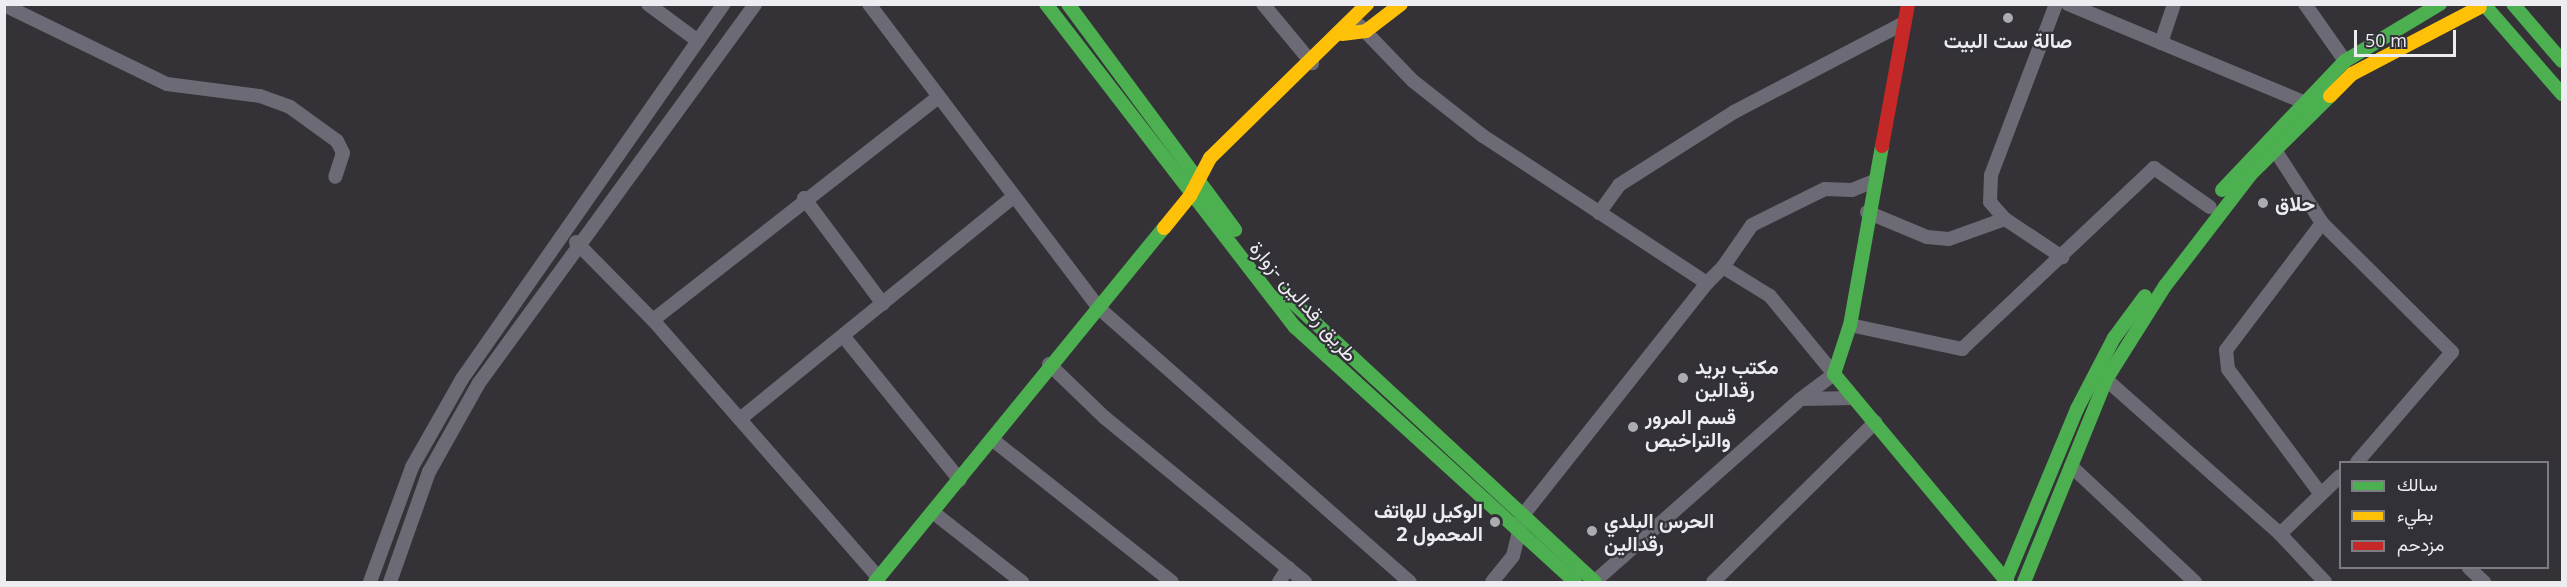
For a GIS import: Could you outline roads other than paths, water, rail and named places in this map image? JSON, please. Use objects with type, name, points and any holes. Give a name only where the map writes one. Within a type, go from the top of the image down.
[{"type":"main road","name":"طريق رقدالين -زوارة","points":[[1046,4],[1190,196],[1323,357],[1575,582]]},
{"type":"main road","name":"طريق رقدالين -زوارة","points":[[1068,4],[1279,289],[1594,582]]},
{"type":"main road","points":[[877,580],[993,440],[1048,364],[1100,309],[1190,196],[1210,158],[1342,34],[1367,4]]},
{"type":"main road","points":[[1342,34],[1366,31],[1401,4]]},
{"type":"main road","points":[[1908,4],[1872,182],[1850,325],[1834,374],[2006,582]]},
{"type":"main road","points":[[2006,582],[2048,469],[2102,375],[2165,286],[2275,150],[2304,102],[2345,61],[2440,4]]},
{"type":"main road","points":[[2024,582],[2071,466],[2114,338],[2240,166],[2352,74],[2482,7],[2503,4]]},
{"type":"main road","points":[[2513,4],[2562,61]]},
{"type":"main road","points":[[2482,7],[2562,94]]},
{"type":"street","points":[[648,4],[698,41]]},
{"type":"street","points":[[370,582],[412,466],[462,379],[724,4]]},
{"type":"street","points":[[390,582],[429,472],[479,383],[576,243],[755,4]]},
{"type":"street","points":[[869,4],[1012,198],[1100,309],[1410,582]]},
{"type":"street","points":[[1263,4],[1312,63]]},
{"type":"street","points":[[2056,4],[1991,175],[1990,202],[2005,219],[2062,257]]},
{"type":"street","points":[[2068,4],[2304,102]]},
{"type":"street","points":[[2161,43],[2175,4]]},
{"type":"street","points":[[2305,4],[2345,61]]},
{"type":"street","points":[[4,5],[167,84],[260,96],[290,107],[337,141],[343,153],[335,177]]},
{"type":"street","points":[[1354,20],[1422,88],[1599,213],[1707,283]]},
{"type":"street","points":[[1599,213],[1619,185],[1734,112],[1904,23]]},
{"type":"street","points":[[653,320],[804,198],[938,97]]},
{"type":"street","points":[[2275,150],[2322,223],[2452,352],[2360,461]]},
{"type":"street","points":[[1850,325],[1962,349],[2154,168],[2210,207]]},
{"type":"street","points":[[1492,582],[1513,556],[1521,533],[1523,515],[1707,283],[1723,267],[1752,225],[1825,189],[1852,190],[1872,182]]},
{"type":"street","points":[[804,198],[883,304]]},
{"type":"street","points":[[740,419],[844,337],[1012,198]]},
{"type":"street","points":[[1868,212],[1927,237],[1949,239],[2005,219]]},
{"type":"street","points":[[2320,493],[2228,369],[2226,351],[2322,223]]},
{"type":"street","points":[[576,243],[653,320],[877,580]]},
{"type":"street","points":[[1594,582],[1801,399],[1834,374],[1770,296],[1723,267]]},
{"type":"street","points":[[844,337],[960,480]]},
{"type":"street","points":[[1048,364],[1104,417],[1305,582]]},
{"type":"street","points":[[2102,375],[2280,534],[2325,582]]},
{"type":"street","points":[[1801,399],[1854,398]]},
{"type":"street","points":[[1713,582],[1875,422]]},
{"type":"street","points":[[993,440],[1172,582]]},
{"type":"street","points":[[2071,466],[2195,582]]},
{"type":"street","points":[[2280,534],[2339,477]]},
{"type":"street","points":[[934,513],[1022,582]]},
{"type":"street","points":[[1279,582],[1288,568]]},
{"type":"street","points":[[2471,569],[2484,582]]},
{"type":"place","name":"صالة ست البيت","points":[[2008,18]]},
{"type":"place","name":"حلاق","points":[[2263,203]]},
{"type":"place","name":"مكتب بريد رقدالين","points":[[1683,378]]},
{"type":"place","name":"قسم المرور والتراخيص","points":[[1633,427]]},
{"type":"place","name":"الوكيل للهاتف المحمول 2","points":[[1495,522]]},
{"type":"place","name":"الحرس البلدي رقدالين","points":[[1592,531]]}]
